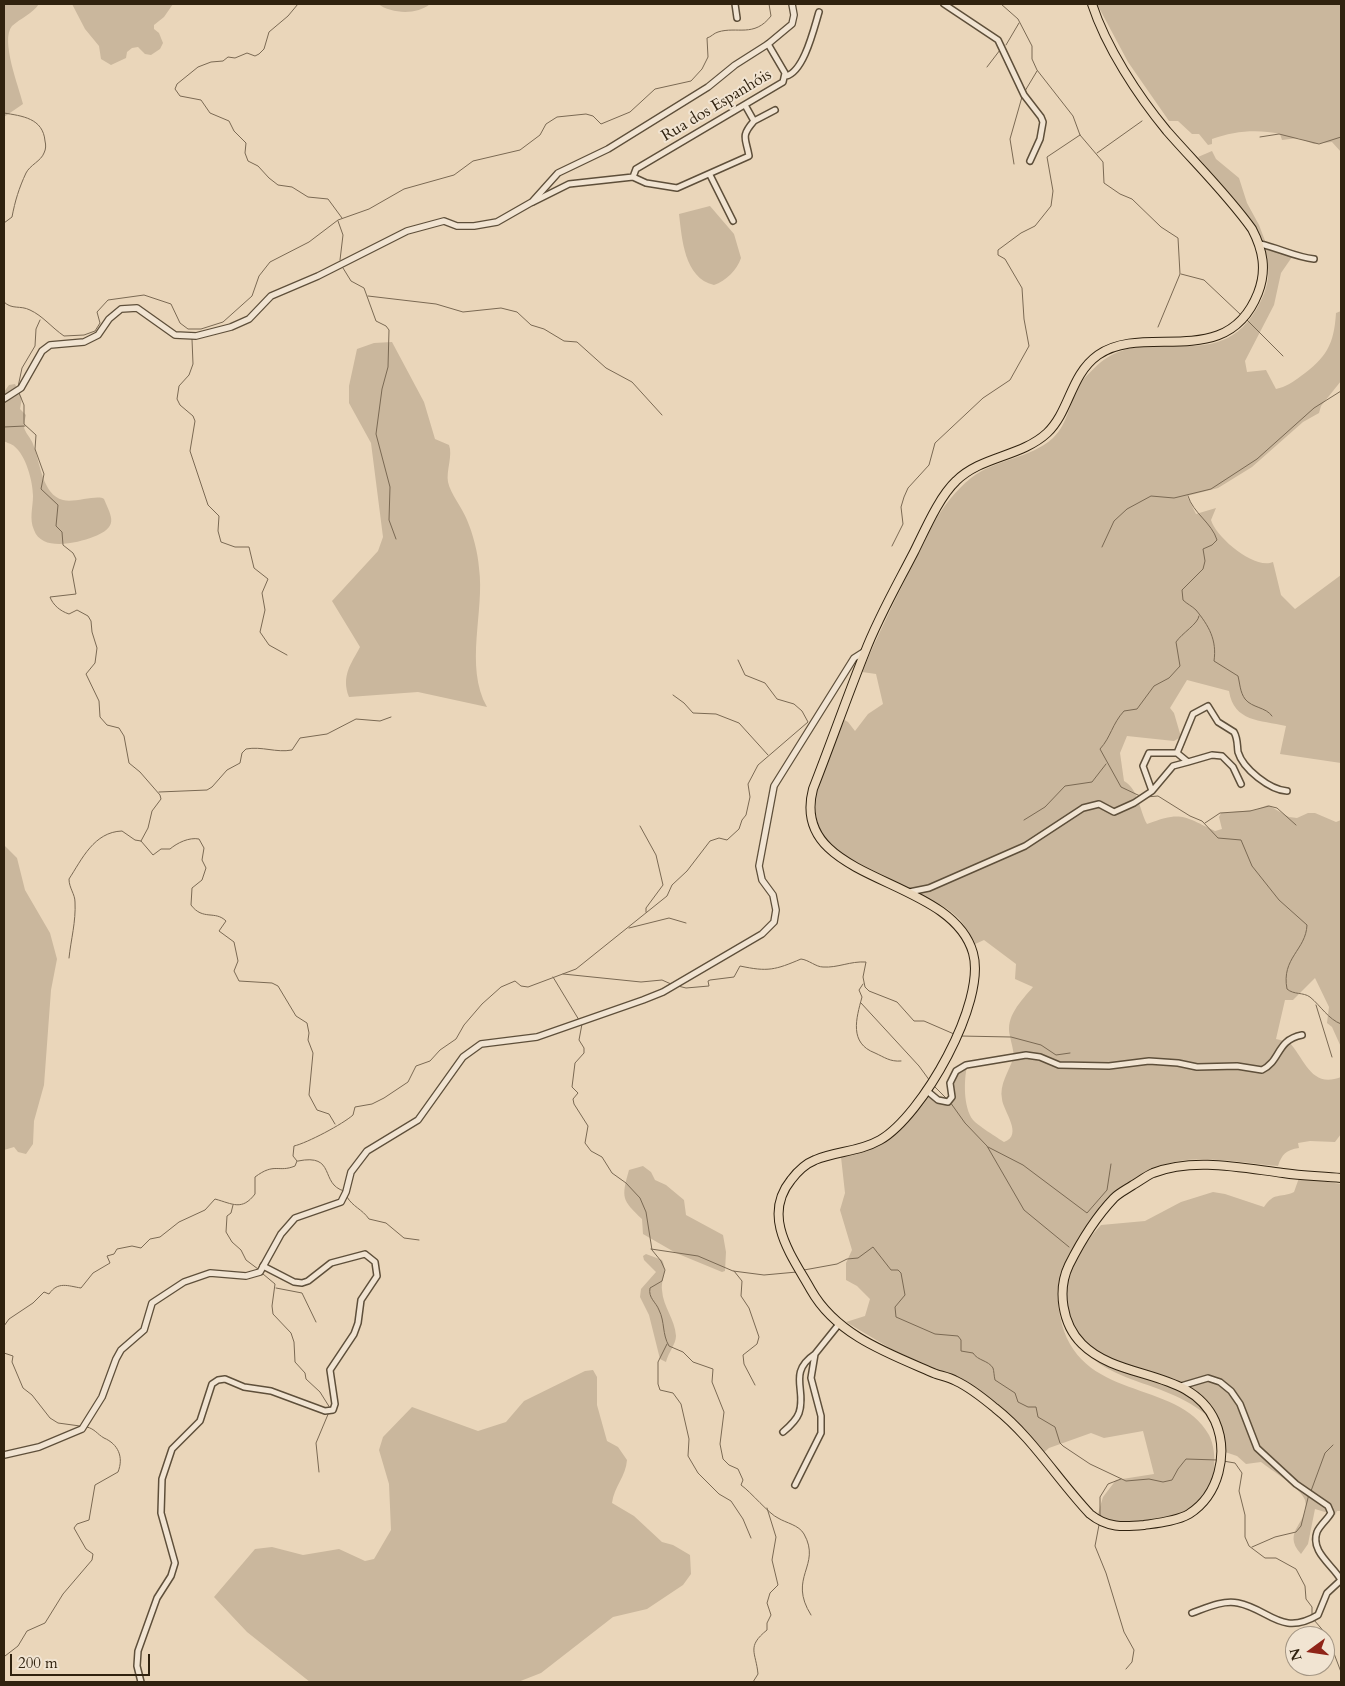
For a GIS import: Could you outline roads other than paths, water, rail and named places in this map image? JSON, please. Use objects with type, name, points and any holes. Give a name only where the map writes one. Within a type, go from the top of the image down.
[{"type":"highway","points":[[1092,4],[1108,40],[1137,90],[1166,129],[1242,215],[1260,244],[1263,258],[1262,282],[1245,315],[1232,326],[1215,336],[1185,342],[1125,345],[1104,351],[1096,356],[1076,380],[1056,424],[1046,434],[1020,450],[983,464],[958,479],[945,493],[925,530],[865,651],[813,789],[810,806],[820,837],[835,854],[858,870],[939,908],[954,920],[967,937],[976,965],[972,991],[956,1042],[941,1069],[902,1122],[886,1136],[857,1150],[810,1162],[796,1174],[783,1191],[777,1215],[784,1241],[816,1299],[839,1324],[869,1344],[956,1381],[994,1407],[1016,1426],[1090,1514],[1110,1525],[1122,1527],[1152,1524],[1188,1515],[1202,1504],[1214,1484],[1221,1458],[1218,1429],[1204,1403],[1196,1395],[1181,1386],[1100,1358],[1081,1342],[1067,1320],[1062,1294],[1065,1273],[1080,1242],[1115,1196],[1153,1173],[1185,1167],[1236,1168],[1341,1178]]},
{"type":"street","points":[[735,4],[737,18]]},
{"type":"street","points":[[532,202],[558,173],[608,149],[701,91],[734,65],[768,44],[792,24],[794,15],[792,4]]},
{"type":"street","points":[[944,4],[987,30],[998,40],[1024,95],[1042,120],[1038,147],[1030,161]]},
{"type":"street","points":[[786,76],[794,72],[802,61],[819,12]]},
{"type":"street","name":"Rua dos Espanhóis","points":[[632,178],[636,169],[783,82],[786,76],[768,44]]},
{"type":"street","points":[[745,105],[754,121]]},
{"type":"street","points":[[7,397],[21,388],[42,351],[50,345],[84,342],[98,335],[109,319],[121,310],[137,308],[175,336],[196,336],[213,332],[249,319],[271,296],[318,276],[407,230],[444,221],[457,226],[474,226],[497,222],[569,184],[632,178],[646,183],[677,188],[710,175],[749,156],[745,145],[745,135],[754,121],[775,110]]},
{"type":"street","points":[[710,175],[734,221]]},
{"type":"street","points":[[1260,244],[1274,247],[1300,258],[1314,259]]},
{"type":"street","points":[[4,1455],[38,1447],[82,1429],[102,1397],[121,1350],[141,1335],[152,1303],[184,1282],[210,1273],[246,1276],[260,1272],[281,1234],[295,1218],[341,1202],[346,1192],[351,1172],[367,1151],[418,1120],[463,1057],[481,1044],[537,1036],[643,1000],[663,992],[762,934],[774,922],[776,910],[774,895],[762,880],[759,866],[774,786],[854,658],[865,651]]},
{"type":"street","points":[[1177,753],[1193,714],[1208,706],[1218,722],[1234,732],[1239,753],[1252,771],[1273,788],[1286,791]]},
{"type":"street","points":[[1152,791],[1143,766],[1147,754],[1153,752],[1177,753],[1188,762]]},
{"type":"street","points":[[908,893],[929,888],[1025,846],[1084,808],[1099,804],[1114,812],[1134,803],[1152,791],[1173,766],[1212,755],[1222,756],[1233,767],[1241,784]]},
{"type":"street","points":[[926,1090],[938,1100],[948,1102],[952,1097],[950,1083],[956,1071],[966,1066],[1026,1056],[1040,1056],[1059,1064],[1109,1066],[1149,1061],[1197,1067],[1237,1066],[1262,1070],[1271,1063],[1282,1044],[1292,1036],[1302,1035]]},
{"type":"street","points":[[141,1682],[137,1666],[138,1651],[157,1598],[171,1576],[175,1563],[160,1503],[162,1479],[172,1449],[200,1421],[212,1384],[218,1380],[225,1379],[244,1387],[271,1391],[325,1411],[332,1410],[335,1404],[330,1370],[357,1329],[361,1300],[373,1285],[377,1272],[372,1259],[365,1254],[331,1263],[302,1283],[294,1282],[264,1266]]},
{"type":"street","points":[[783,1432],[799,1413],[799,1374],[805,1362],[815,1354],[839,1324]]},
{"type":"street","points":[[795,1485],[821,1433],[821,1416],[811,1378],[815,1354]]},
{"type":"street","points":[[1181,1386],[1208,1378],[1226,1386],[1240,1404],[1257,1448],[1296,1484],[1328,1506],[1331,1513],[1317,1533],[1316,1543],[1322,1557],[1341,1580],[1328,1593],[1318,1615],[1304,1620],[1279,1622],[1237,1603],[1222,1603],[1192,1613]]},
{"type":"waterway","points":[[298,4],[288,16],[269,32],[264,49],[259,54],[255,56],[247,53],[235,58],[228,57],[223,61],[211,62],[198,67],[177,84],[175,89],[180,96],[201,100],[210,113],[229,121],[234,131],[246,143],[245,153],[248,161],[258,166],[278,185],[292,187],[308,197],[328,199],[342,218]]},
{"type":"waterway","points":[[4,302],[10,306],[35,312],[64,336],[84,335],[95,331],[100,323],[97,312],[108,300],[144,295],[171,304],[180,323],[188,329],[201,329],[223,322],[252,296],[259,276],[270,262],[309,242],[338,220],[369,209],[404,189],[454,175],[473,161],[520,150],[540,135],[546,124],[557,117],[586,114],[593,116],[601,124],[630,112],[655,89],[691,81],[702,69],[708,57],[707,38],[725,30],[745,30],[758,27],[771,16],[769,4]]},
{"type":"waterway","points":[[1001,4],[1018,19],[1032,46],[1032,59],[1037,70],[1073,116],[1080,135],[1103,162],[1104,183],[1120,194],[1132,199],[1161,227],[1178,238],[1180,274],[1158,327]]},
{"type":"waterway","points":[[1006,45],[1019,23]]},
{"type":"waterway","points":[[987,67],[1000,50]]},
{"type":"waterway","points":[[1025,91],[1037,71]]},
{"type":"waterway","points":[[1014,164],[1010,139],[1022,97]]},
{"type":"waterway","points":[[4,113],[24,117],[36,123],[43,133],[46,146],[43,156],[26,173],[17,195],[12,217],[4,223]]},
{"type":"waterway","points":[[1097,153],[1142,121]]},
{"type":"waterway","points":[[1260,137],[1279,134],[1319,144],[1341,137]]},
{"type":"waterway","points":[[892,546],[903,524],[901,507],[904,497],[908,488],[929,465],[935,443],[983,398],[1010,380],[1029,346],[1024,319],[1022,288],[1005,259],[998,255],[998,250],[1021,233],[1035,226],[1051,206],[1053,191],[1047,157],[1080,135]]},
{"type":"waterway","points":[[338,221],[343,235],[340,260]]},
{"type":"waterway","points":[[343,268],[351,281],[364,288],[376,321],[386,326],[389,330],[388,367],[382,389],[376,434],[390,487],[389,520],[396,539]]},
{"type":"waterway","points":[[1181,274],[1204,280],[1240,314]]},
{"type":"waterway","points":[[368,296],[436,304],[463,312],[501,308],[517,312],[531,325],[544,329],[564,341],[577,342],[606,368],[632,382],[662,415]]},
{"type":"waterway","points":[[18,387],[22,368],[35,346],[36,329],[40,320]]},
{"type":"waterway","points":[[1247,320],[1283,356]]},
{"type":"waterway","points":[[192,339],[193,364],[189,375],[179,386],[177,399],[180,405],[193,416],[195,421],[190,451],[208,505],[219,516],[218,531],[221,542],[235,547],[249,547],[254,568],[268,579],[262,593],[265,610],[260,632],[269,645],[287,655]]},
{"type":"waterway","points":[[1102,547],[1114,521],[1127,509],[1151,496],[1174,498],[1211,489],[1257,459],[1314,408],[1341,391]]},
{"type":"waterway","points":[[19,393],[24,405],[24,424],[36,435],[35,449],[44,474],[41,489],[58,505],[56,526],[62,532],[63,545],[73,553],[76,559],[72,572],[76,594],[50,597],[51,600],[63,611],[69,614],[77,610],[88,616],[91,621],[97,648],[95,663],[86,674],[99,701],[100,717],[107,725],[119,728],[124,736],[129,763],[140,772],[160,795],[161,799],[152,811],[148,828],[141,841]]},
{"type":"waterway","points":[[4,427],[25,426]]},
{"type":"waterway","points":[[1188,496],[1190,502],[1211,528],[1217,540],[1212,545],[1203,549],[1205,561],[1203,569],[1182,590],[1183,600],[1196,610],[1205,622],[1213,640],[1214,661],[1238,676],[1242,694],[1248,702],[1272,716]]},
{"type":"waterway","points":[[1140,796],[1121,787],[1100,749],[1124,711],[1137,709],[1154,686],[1169,678],[1180,666],[1176,642],[1196,622],[1199,616]]},
{"type":"waterway","points":[[297,1161],[293,1156],[294,1146],[316,1137],[341,1123],[353,1115],[355,1107],[372,1104],[408,1082],[416,1066],[430,1061],[440,1050],[456,1039],[464,1025],[482,1004],[501,987],[515,981],[521,986],[528,987],[576,969],[667,896],[672,885],[687,871],[710,841],[719,838],[727,840],[739,829],[746,815],[750,797],[748,784],[758,765],[808,722],[802,711],[794,704],[777,699],[765,683],[745,675],[738,660]]},
{"type":"waterway","points":[[673,695],[693,713],[716,714],[739,723],[768,755]]},
{"type":"waterway","points":[[159,792],[207,790],[227,770],[240,763],[242,753],[246,749],[292,750],[300,738],[327,734],[356,719],[380,721],[391,717]]},
{"type":"waterway","points":[[1024,820],[1045,807],[1065,786],[1092,782],[1106,764]]},
{"type":"waterway","points":[[1146,797],[1158,796],[1190,816],[1202,821],[1218,838],[1241,840],[1252,866],[1279,900],[1307,925],[1303,941],[1287,969],[1287,989],[1310,997],[1328,1016],[1341,1024]]},
{"type":"waterway","points":[[1205,823],[1220,813],[1250,811],[1269,806],[1277,808],[1296,825]]},
{"type":"waterway","points":[[640,826],[656,855],[663,885],[646,908],[646,912]]},
{"type":"waterway","points":[[69,958],[75,909],[75,899],[69,879],[84,855],[96,841],[104,836],[122,831],[135,840],[141,841],[153,855],[161,849],[170,849],[183,841],[199,839],[204,848],[202,860],[206,868],[202,880],[192,888],[191,905],[200,913],[218,916],[226,921],[219,931],[234,942],[238,961],[234,971],[239,981],[272,983],[278,986],[296,1016],[307,1023],[308,1040],[313,1053],[309,1095],[317,1110],[329,1114],[335,1124]]},
{"type":"waterway","points":[[629,928],[669,918],[686,923]]},
{"type":"waterway","points":[[678,986],[686,988],[709,986],[708,981],[710,980],[734,977],[740,966],[771,969],[801,959],[823,967],[866,962],[863,977],[865,987],[869,991],[897,1002],[914,1021],[924,1021],[954,1034]]},
{"type":"waterway","points":[[563,974],[641,982],[662,980],[671,984]]},
{"type":"waterway","points":[[553,977],[579,1020]]},
{"type":"waterway","points":[[863,984],[859,990],[862,997],[856,1030],[858,1037],[867,1049],[887,1059],[901,1061]]},
{"type":"waterway","points":[[861,1003],[919,1066],[930,1081]]},
{"type":"waterway","points":[[1316,1005],[1332,1057]]},
{"type":"waterway","points":[[582,1024],[579,1040],[584,1048],[584,1053],[575,1063],[572,1087],[578,1093],[573,1099],[574,1104],[588,1126],[585,1143],[591,1151],[602,1157],[612,1173],[626,1183],[640,1198],[646,1212],[652,1250],[661,1261],[665,1270],[662,1281],[650,1288],[650,1295],[661,1314],[665,1337],[669,1346],[683,1352],[693,1362],[713,1369],[712,1382],[724,1412],[720,1444],[723,1459],[729,1465],[738,1469],[743,1480],[741,1485],[770,1512],[796,1526],[804,1534],[809,1555],[802,1591],[811,1615]]},
{"type":"waterway","points":[[960,1036],[1011,1037],[1041,1045],[1056,1055],[1070,1053]]},
{"type":"waterway","points":[[934,1086],[947,1099]]},
{"type":"waterway","points":[[950,1102],[965,1123],[987,1146],[1024,1210],[1069,1247]]},
{"type":"waterway","points":[[988,1147],[1023,1165],[1087,1213],[1107,1190],[1111,1164]]},
{"type":"waterway","points":[[4,1326],[9,1319],[33,1303],[44,1292],[49,1294],[56,1287],[64,1285],[81,1288],[93,1273],[110,1263],[107,1256],[114,1254],[117,1249],[132,1246],[141,1248],[150,1239],[160,1237],[179,1222],[205,1210],[215,1199],[237,1205],[246,1203],[255,1194],[255,1177],[267,1170],[295,1166],[297,1161]]},
{"type":"waterway","points":[[298,1161],[318,1161],[323,1165],[336,1187],[344,1191]]},
{"type":"waterway","points":[[347,1197],[369,1219],[386,1223],[404,1238],[419,1240]]},
{"type":"waterway","points":[[233,1205],[231,1213],[227,1216],[226,1232],[232,1242],[241,1250],[246,1260],[258,1269]]},
{"type":"waterway","points":[[804,1270],[858,1258],[873,1247],[891,1270],[898,1270],[901,1273],[905,1295],[895,1307],[896,1317],[935,1334],[958,1336],[961,1340],[961,1351],[973,1353],[991,1365],[995,1380],[1015,1393],[1018,1402],[1028,1407],[1036,1407],[1038,1417],[1055,1427],[1060,1443],[1063,1446],[1090,1464],[1126,1481],[1149,1479],[1163,1482],[1172,1480],[1186,1459],[1217,1460]]},
{"type":"waterway","points":[[651,1249],[698,1256],[733,1271],[764,1275],[797,1272]]},
{"type":"waterway","points":[[734,1271],[742,1281],[741,1296],[749,1308],[759,1337],[757,1344],[743,1355],[744,1364],[755,1385]]},
{"type":"waterway","points":[[263,1274],[275,1284],[272,1306],[273,1314],[291,1333],[294,1342],[295,1362],[305,1373],[306,1379],[320,1392],[330,1408]]},
{"type":"waterway","points":[[276,1288],[302,1293],[316,1322]]},
{"type":"waterway","points":[[667,1344],[658,1362],[658,1384],[660,1390],[673,1393],[681,1404],[689,1439],[688,1456],[698,1473],[719,1494],[731,1501],[743,1519],[751,1538]]},
{"type":"waterway","points":[[4,1353],[13,1356],[12,1362],[23,1388],[32,1395],[50,1418],[58,1423],[80,1426]]},
{"type":"waterway","points":[[319,1472],[316,1443],[329,1412]]},
{"type":"waterway","points":[[5,1656],[18,1646],[27,1631],[45,1623],[63,1594],[92,1560],[93,1554],[86,1549],[74,1528],[77,1524],[89,1520],[95,1485],[118,1472],[120,1456],[113,1444],[87,1427]]},
{"type":"waterway","points":[[1311,1491],[1325,1453],[1333,1445]]},
{"type":"waterway","points":[[1223,1461],[1235,1463],[1242,1473],[1239,1491],[1245,1515],[1245,1537],[1249,1546],[1265,1558],[1276,1558],[1296,1569],[1305,1586],[1306,1599],[1312,1607],[1312,1614]]},
{"type":"waterway","points":[[1100,1516],[1100,1497],[1108,1484],[1121,1479]]},
{"type":"waterway","points":[[1252,1547],[1275,1537],[1296,1532],[1301,1526],[1309,1494]]},
{"type":"waterway","points":[[753,1682],[758,1674],[754,1646],[756,1641],[767,1630],[767,1623],[771,1615],[767,1603],[770,1593],[778,1585],[772,1560],[776,1537],[767,1508]]},
{"type":"waterway","points":[[1099,1525],[1095,1546],[1106,1573],[1124,1632],[1134,1650],[1132,1662],[1126,1669]]},
{"type":"waterway","points":[[1314,1620],[1327,1635],[1341,1672]]}]
